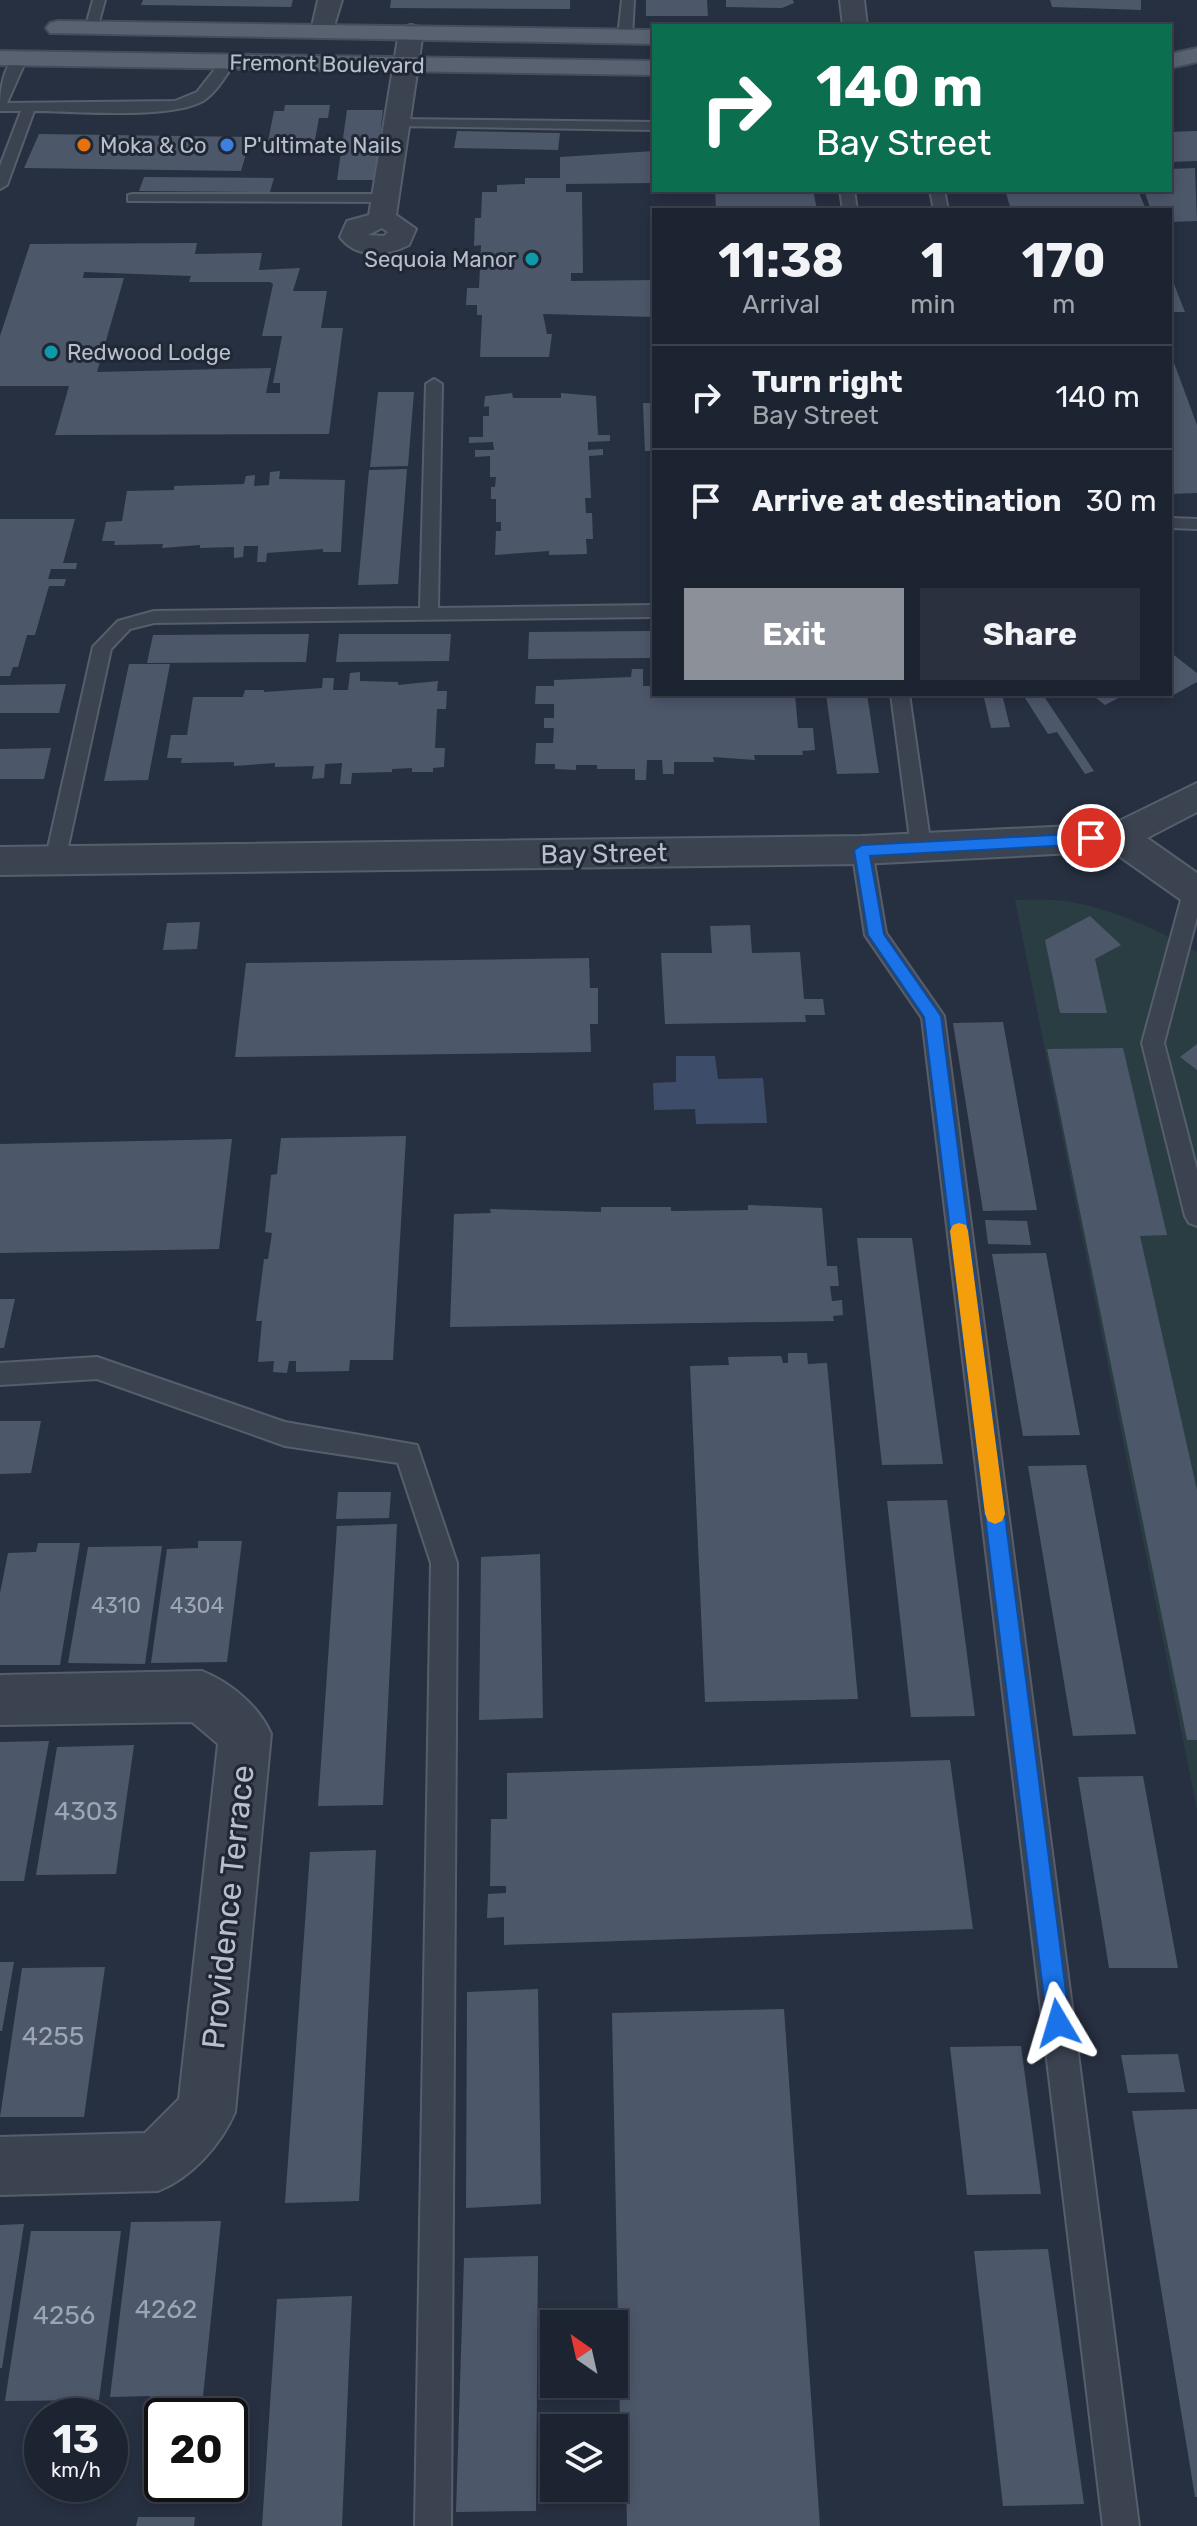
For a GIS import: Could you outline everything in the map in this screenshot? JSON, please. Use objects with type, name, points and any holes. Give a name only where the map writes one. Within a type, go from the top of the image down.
[{"type":"main road","name":"Fremont Boulevard","points":[[30,28],[652,37]]},
{"type":"main road","points":[[1172,50],[1197,54]]},
{"type":"main road","points":[[1172,60],[1197,54]]},
{"type":"main road","name":"Fremont Boulevard","points":[[10,58],[652,68]]},
{"type":"street","points":[[323,31],[330,0]]},
{"type":"street","points":[[852,0],[855,24]]},
{"type":"street","points":[[384,209],[411,32]]},
{"type":"street","name":"Bay Street","points":[[0,861],[862,850],[1119,837],[1197,796]]},
{"type":"street","points":[[1119,837],[1195,890]]},
{"type":"street","name":"Providence Terrace","points":[[0,1700],[202,1696],[245,1734],[206,2112],[158,2162],[0,2166]]},
{"type":"lane","points":[[91,29],[99,0]]},
{"type":"lane","points":[[625,37],[628,0]]},
{"type":"lane","points":[[10,58],[0,105],[29,107],[185,105],[206,95],[228,62]]},
{"type":"lane","points":[[0,185],[29,107]]},
{"type":"lane","points":[[397,123],[652,126]]},
{"type":"lane","points":[[133,198],[384,209]]},
{"type":"lane","points":[[429,614],[434,384]]},
{"type":"lane","points":[[1172,523],[1197,524]]},
{"type":"lane","points":[[55,861],[102,647],[124,625],[154,617],[652,611]]},
{"type":"lane","points":[[900,696],[921,847]]},
{"type":"lane","points":[[862,850],[876,935],[933,1016],[1121,2526]]},
{"type":"lane","points":[[1195,890],[1153,1043],[1197,1216]]},
{"type":"lane","points":[[0,1374],[97,1368],[285,1434],[408,1453],[444,1563],[433,2526]]},
{"type":"green space","points":[[1015,900],[1065,901],[1100,909],[1150,928],[1197,952],[1197,1810]]},
{"type":"water","points":[[676,1056],[715,1056],[718,1079],[763,1078],[767,1123],[696,1124],[695,1109],[654,1110],[653,1083],[676,1082]]},
{"type":"building","points":[[143,0],[293,0],[291,7],[141,5]]},
{"type":"building","points":[[391,0],[570,0],[570,9],[390,8]]},
{"type":"building","points":[[646,0],[707,0],[708,16],[646,16]]},
{"type":"building","points":[[726,0],[793,0],[794,3],[782,8],[726,7]]},
{"type":"building","points":[[1050,0],[1141,0],[1141,10],[1052,7]]},
{"type":"building","points":[[285,105],[330,105],[328,118],[319,118],[315,140],[268,141],[274,111],[284,111]]},
{"type":"building","points":[[347,110],[383,110],[375,180],[337,180]]},
{"type":"building","points":[[457,131],[560,133],[558,150],[454,148]]},
{"type":"building","points":[[1197,131],[1197,161],[1172,162],[1172,132]]},
{"type":"building","points":[[39,134],[251,137],[241,171],[24,168]]},
{"type":"building","name":"Sequoia Manor","points":[[652,151],[652,183],[566,184],[566,192],[582,192],[583,273],[571,273],[571,281],[652,280],[652,317],[543,314],[547,334],[552,334],[549,357],[480,357],[482,315],[477,315],[477,305],[466,305],[467,288],[479,288],[481,245],[474,246],[475,218],[481,218],[482,192],[497,192],[497,185],[525,184],[525,178],[560,178],[560,157]]},
{"type":"building","points":[[1195,168],[1197,221],[1172,222],[1172,208],[1150,208],[1145,192],[1172,192],[1172,169]]},
{"type":"building","points":[[144,177],[274,178],[270,192],[139,191]]},
{"type":"building","points":[[715,192],[813,192],[817,208],[716,208]]},
{"type":"building","points":[[1006,192],[1139,192],[1145,208],[1010,208]]},
{"type":"building","name":"Redwood Lodge","points":[[197,243],[195,254],[262,253],[259,270],[300,268],[293,291],[327,291],[321,328],[343,328],[329,434],[55,435],[69,386],[0,386],[0,336],[30,244]],"holes":[[[84,272],[191,276],[189,282],[273,284],[262,336],[282,336],[273,383],[280,383],[280,393],[266,393],[271,368],[97,372],[124,278],[83,278]]]},
{"type":"building","points":[[1172,279],[1185,312],[1172,312]]},
{"type":"building","points":[[1172,357],[1197,425],[1197,493],[1172,494]]},
{"type":"building","points":[[378,392],[414,392],[408,466],[370,467]]},
{"type":"building","points":[[512,393],[513,398],[561,398],[561,393],[596,396],[598,435],[610,435],[610,441],[588,442],[588,450],[603,449],[603,455],[589,456],[591,498],[585,498],[586,513],[592,513],[593,539],[586,539],[587,554],[549,555],[549,551],[495,555],[496,531],[501,531],[501,522],[496,522],[496,499],[491,499],[491,487],[495,487],[496,477],[490,477],[490,456],[475,457],[475,450],[494,450],[493,442],[469,443],[469,437],[483,437],[483,416],[489,416],[489,406],[484,407],[485,396]]},
{"type":"building","points":[[643,403],[652,403],[652,451],[645,451]]},
{"type":"building","points":[[407,469],[398,584],[358,585],[369,470]]},
{"type":"building","points":[[280,471],[279,479],[345,480],[341,552],[323,552],[323,549],[267,553],[266,562],[257,562],[258,546],[244,546],[243,557],[234,558],[234,547],[200,548],[200,545],[162,548],[163,544],[114,545],[115,541],[102,541],[106,522],[122,521],[127,491],[244,484],[246,476],[255,475],[254,486],[269,485],[270,472]]},
{"type":"building","points":[[0,519],[75,519],[63,563],[77,563],[76,569],[51,569],[48,579],[66,579],[64,586],[49,586],[35,635],[27,635],[18,667],[13,667],[10,676],[0,676]]},
{"type":"building","points":[[650,631],[651,658],[528,659],[529,632]]},
{"type":"building","points":[[309,634],[306,662],[147,663],[153,635]]},
{"type":"building","points":[[339,634],[451,634],[449,661],[336,662]]},
{"type":"building","points":[[1172,654],[1197,673],[1197,682],[1172,696]]},
{"type":"building","points":[[129,664],[170,664],[148,780],[104,781]]},
{"type":"building","points":[[632,669],[643,669],[643,686],[652,686],[652,696],[795,696],[798,728],[813,728],[815,750],[802,751],[803,755],[754,755],[755,760],[713,757],[714,762],[674,762],[674,774],[663,774],[662,760],[647,760],[646,780],[635,780],[635,769],[597,769],[597,765],[576,765],[576,770],[555,769],[555,764],[535,764],[536,743],[553,743],[554,728],[544,728],[544,718],[554,718],[554,704],[535,704],[536,686],[554,686],[554,680],[631,677]]},
{"type":"building","points":[[360,672],[360,681],[398,682],[398,685],[438,681],[437,691],[447,691],[446,709],[437,709],[435,748],[445,748],[444,767],[433,768],[433,772],[412,772],[412,768],[352,773],[351,784],[340,784],[342,763],[325,764],[324,778],[312,779],[314,766],[275,767],[275,763],[234,766],[234,762],[181,763],[182,758],[167,758],[171,735],[187,735],[193,697],[243,697],[245,690],[264,692],[322,688],[323,678],[334,678],[333,690],[348,690],[350,673]]},
{"type":"building","points":[[66,684],[59,713],[0,713],[0,685]]},
{"type":"building","points":[[826,696],[867,696],[879,773],[837,774]]},
{"type":"building","points":[[1044,696],[1094,771],[1085,774],[1057,732],[1048,734],[1025,698]]},
{"type":"building","points":[[1094,696],[1122,696],[1105,705]]},
{"type":"building","points":[[984,698],[1003,698],[1010,727],[991,728]]},
{"type":"building","points":[[51,748],[44,779],[0,779],[0,749]]},
{"type":"building","points":[[1090,916],[1121,945],[1095,959],[1107,1013],[1060,1013],[1045,940]]},
{"type":"building","points":[[200,922],[197,949],[163,950],[167,923]]},
{"type":"building","points":[[750,925],[752,953],[800,952],[804,999],[823,999],[825,1015],[805,1015],[806,1022],[665,1024],[661,953],[712,953],[710,926]]},
{"type":"building","points":[[589,958],[590,988],[598,988],[598,1024],[590,1024],[591,1052],[235,1057],[246,963]]},
{"type":"building","points":[[1003,1022],[1037,1210],[983,1211],[953,1023]]},
{"type":"building","points":[[1197,1044],[1197,1070],[1180,1057]]},
{"type":"building","points":[[1123,1048],[1167,1235],[1140,1236],[1197,1490],[1197,1740],[1187,1740],[1047,1049]]},
{"type":"building","points":[[406,1136],[393,1360],[350,1360],[349,1371],[296,1372],[296,1361],[289,1361],[287,1373],[273,1372],[274,1361],[258,1362],[262,1321],[256,1321],[264,1259],[268,1259],[272,1233],[265,1232],[271,1175],[277,1174],[281,1138]]},
{"type":"building","points":[[232,1139],[219,1249],[0,1253],[0,1144]]},
{"type":"building","points":[[748,1205],[822,1208],[827,1266],[837,1266],[839,1286],[830,1286],[832,1301],[842,1300],[843,1315],[833,1316],[834,1321],[450,1327],[454,1214],[491,1213],[490,1209],[601,1212],[601,1207],[671,1207],[671,1211],[748,1210]]},
{"type":"building","points":[[985,1220],[1027,1221],[1031,1245],[988,1244]]},
{"type":"building","points":[[857,1238],[912,1238],[943,1464],[882,1465]]},
{"type":"building","points":[[1046,1253],[1080,1435],[1023,1436],[992,1254]]},
{"type":"building","points":[[0,1299],[15,1299],[4,1348],[0,1348]]},
{"type":"building","points":[[788,1353],[807,1353],[808,1364],[827,1363],[858,1699],[705,1702],[690,1366],[729,1365],[728,1357],[781,1356],[783,1363],[788,1363]]},
{"type":"building","points":[[0,1421],[41,1421],[31,1473],[0,1474]]},
{"type":"building","points":[[1086,1465],[1136,1734],[1073,1736],[1028,1466]]},
{"type":"building","points":[[338,1492],[391,1492],[389,1518],[336,1519]]},
{"type":"building","points":[[947,1500],[975,1716],[911,1717],[887,1501]]},
{"type":"building","points":[[397,1524],[383,1805],[318,1806],[337,1526]]},
{"type":"building","points":[[198,1541],[242,1541],[227,1662],[151,1663],[167,1549],[198,1548]]},
{"type":"building","points":[[38,1543],[80,1543],[60,1665],[0,1665],[0,1593],[8,1553],[36,1552]]},
{"type":"building","points":[[162,1546],[145,1664],[68,1663],[88,1547]]},
{"type":"building","points":[[540,1554],[543,1718],[479,1720],[481,1557]]},
{"type":"building","points":[[49,1741],[24,1881],[0,1881],[0,1742]]},
{"type":"building","points":[[134,1745],[116,1874],[36,1875],[57,1747]]},
{"type":"building","points":[[950,1760],[973,1929],[504,1945],[504,1917],[487,1918],[488,1894],[506,1893],[506,1886],[490,1886],[491,1819],[507,1819],[507,1773]]},
{"type":"building","points":[[1143,1776],[1178,1968],[1109,1968],[1078,1777]]},
{"type":"building","points":[[376,1850],[359,2201],[285,2203],[310,1852]]},
{"type":"building","points":[[0,1962],[14,1962],[2,2031],[0,2031]]},
{"type":"building","points":[[105,1967],[84,2117],[0,2117],[22,1968]]},
{"type":"building","points":[[538,1989],[541,2204],[466,2208],[467,1992]]},
{"type":"building","points":[[784,2009],[820,2526],[627,2526],[628,2414],[620,2414],[620,2398],[628,2398],[628,2310],[618,2310],[612,2013]]},
{"type":"building","points":[[1021,2046],[1041,2194],[967,2195],[950,2047]]},
{"type":"building","points":[[1178,2054],[1185,2092],[1128,2093],[1121,2055]]},
{"type":"building","points":[[1197,2109],[1197,2497],[1195,2497],[1132,2111]]},
{"type":"building","points":[[221,2221],[203,2398],[110,2397],[131,2222]]},
{"type":"building","points":[[24,2224],[2,2368],[0,2368],[0,2225]]},
{"type":"building","points":[[31,2231],[121,2231],[99,2398],[5,2401]]},
{"type":"building","points":[[1048,2249],[1084,2504],[1003,2506],[974,2251]]},
{"type":"building","points":[[538,2256],[536,2511],[456,2512],[464,2258]]},
{"type":"building","points":[[352,2296],[342,2526],[262,2526],[277,2299]]},
{"type":"building","points":[[138,2517],[195,2517],[194,2526],[136,2526]]},
{"type":"slow traffic","points":[[959,1231],[995,1514]]},
{"type":"place","name":"Moka & Co","points":[[84,145]]},
{"type":"place","name":"P'ultimate Nails","points":[[227,145]]},
{"type":"place","name":"Sequoia Manor","points":[[532,259]]},
{"type":"place","name":"Redwood Lodge","points":[[51,352]]},
{"type":"route","points":[[1058,2023],[933,1016],[876,935],[862,850],[1091,838]]}]
